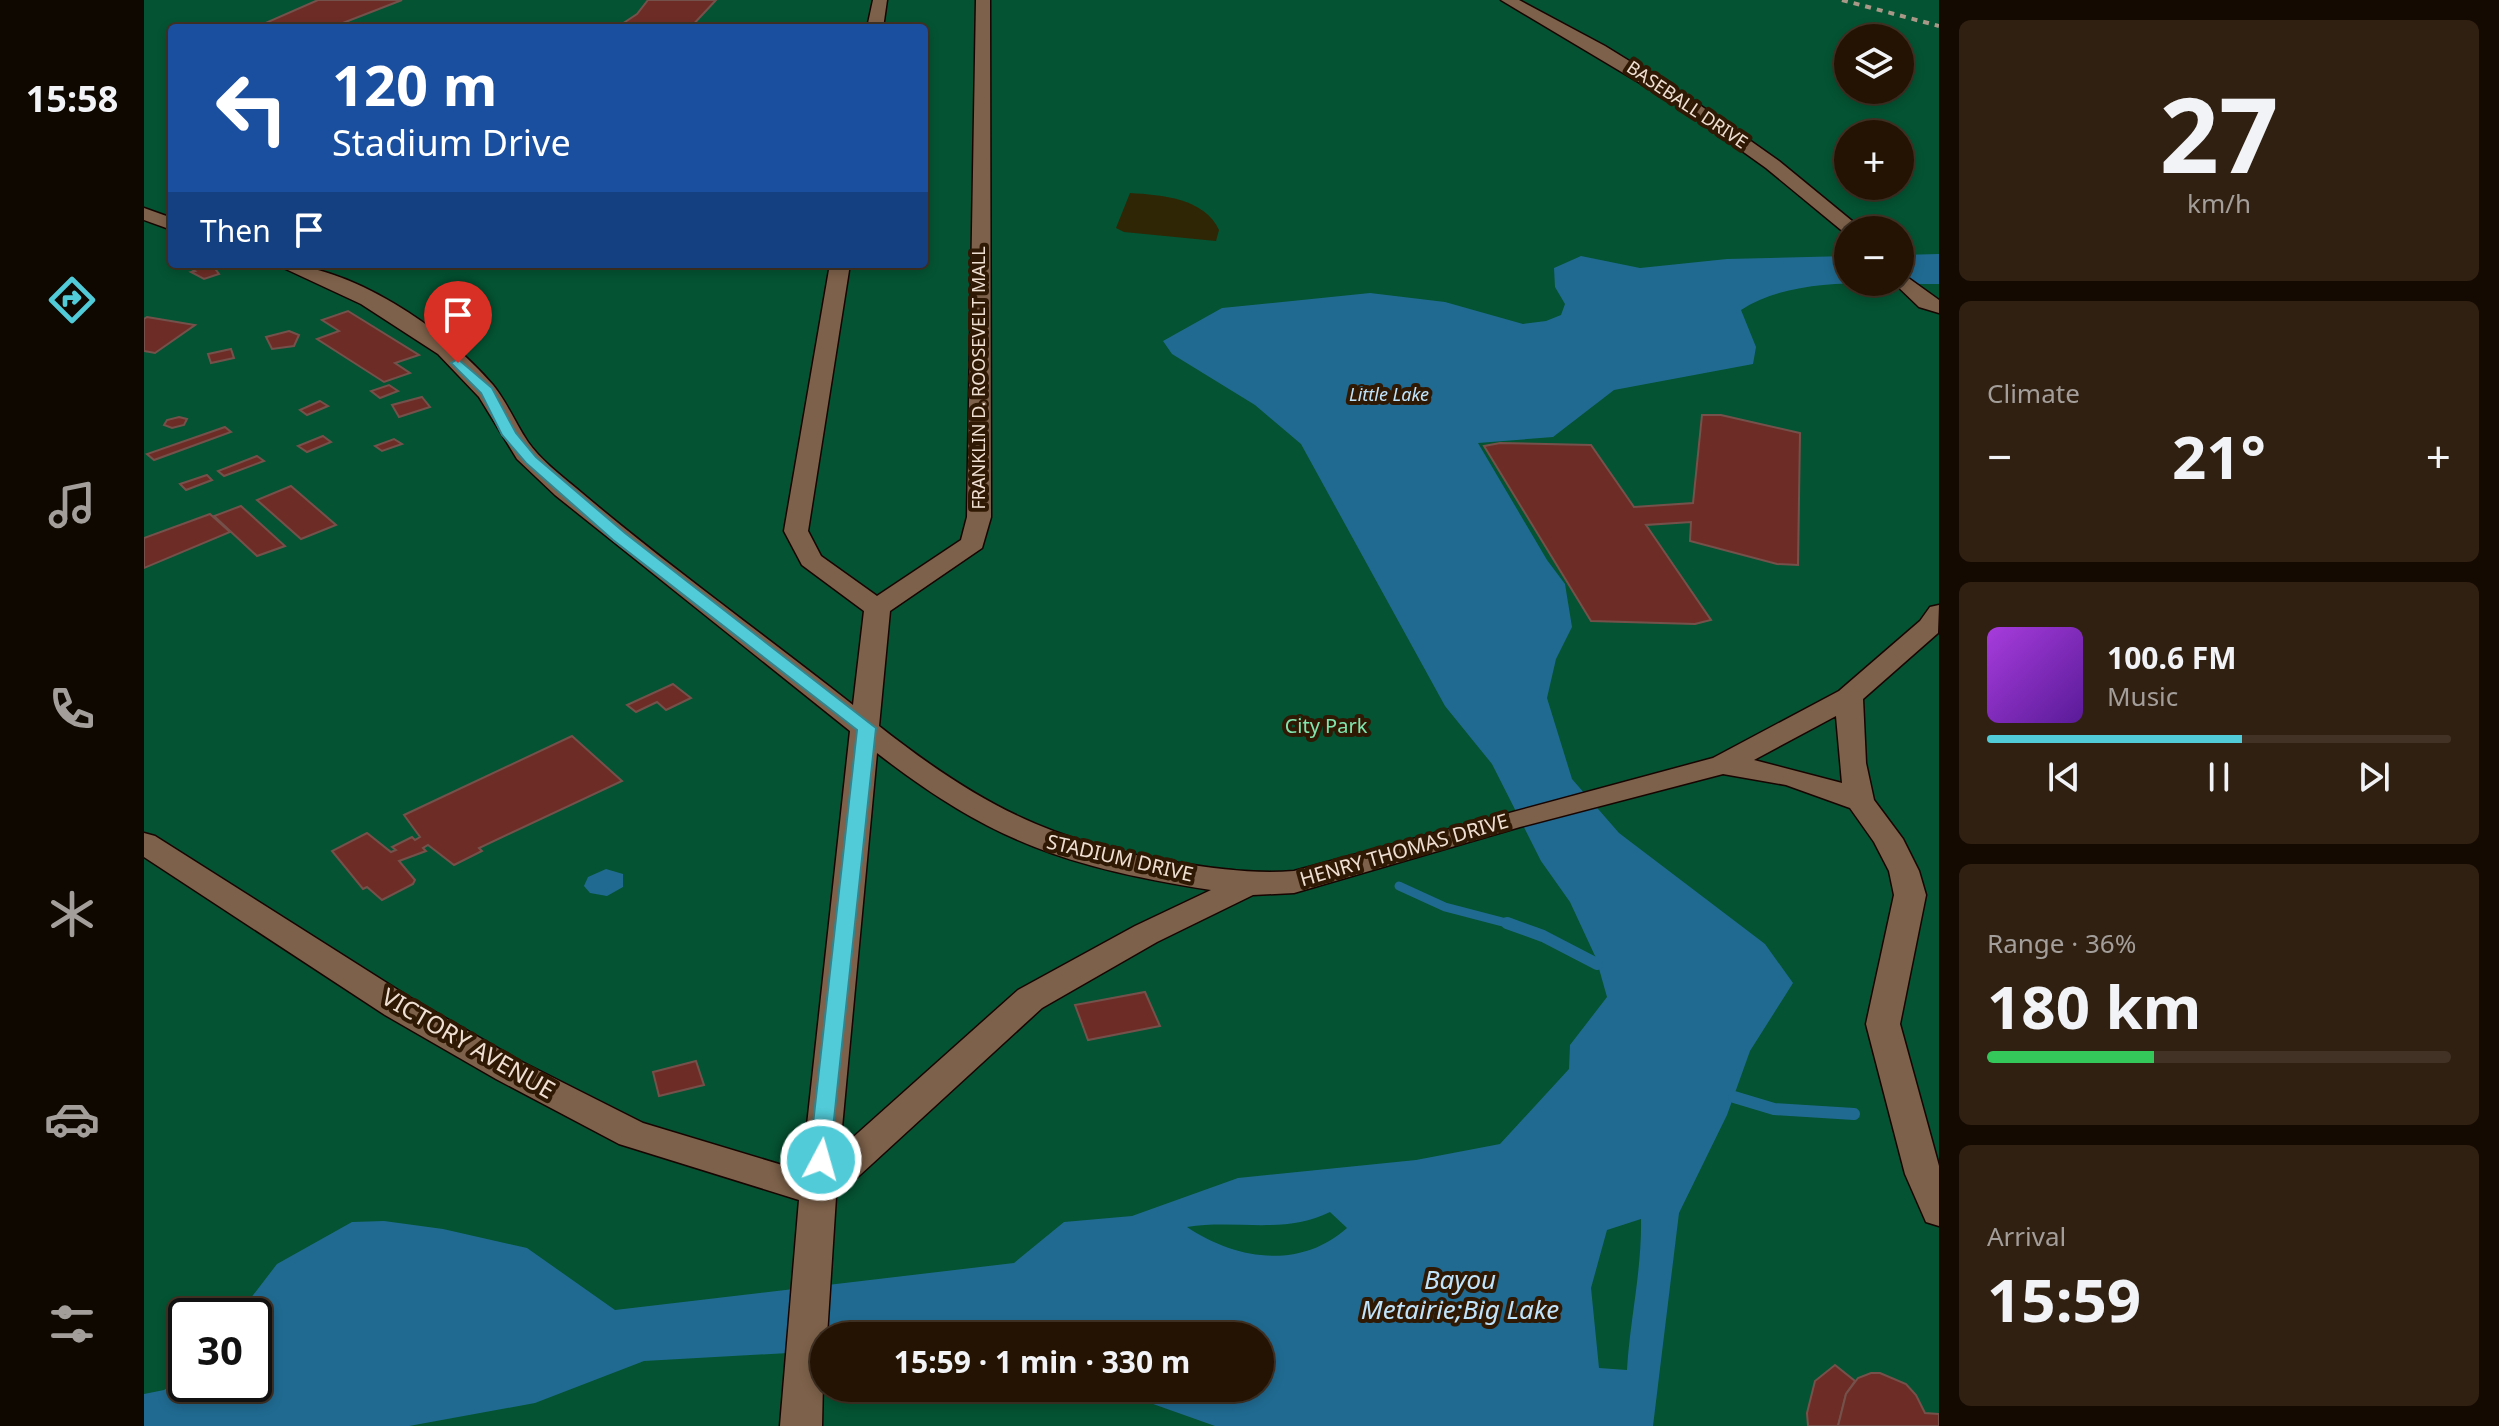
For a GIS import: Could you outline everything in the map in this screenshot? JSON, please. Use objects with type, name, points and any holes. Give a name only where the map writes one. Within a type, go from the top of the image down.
[{"type":"street","points":[[876,24],[880,0]]},
{"type":"street","name":"FRANKLIN D. ROOSEVELT MALL","points":[[877,608],[973,543],[979,517],[978,288],[983,0]]},
{"type":"street","name":"BASEBALL DRIVE","points":[[1508,0],[1590,42],[1670,91],[1794,179],[1837,216]]},
{"type":"street","points":[[144,214],[168,223]]},
{"type":"street","name":"STADIUM DRIVE","points":[[294,268],[362,297],[430,338],[487,391],[510,435],[531,460],[619,537],[962,803],[1048,843],[1130,864],[1248,885]]},
{"type":"street","points":[[801,1426],[818,1191],[877,608],[811,560],[796,531],[839,268]]},
{"type":"street","points":[[1920,295],[1939,324]]},
{"type":"street","name":"HENRY THOMAS DRIVE","points":[[818,1191],[1030,999],[1146,934],[1248,885],[1294,882],[1514,819],[1723,765],[1849,697],[1929,627],[1939,613]]},
{"type":"street","points":[[1849,697],[1852,763],[1860,801],[1888,839],[1904,871],[1910,895],[1883,1024],[1939,1211]]},
{"type":"street","points":[[1723,765],[1765,769],[1807,779],[1860,801]]},
{"type":"street","name":"VICTORY AVENUE","points":[[144,843],[397,1006],[508,1070],[618,1127],[818,1191]]},
{"type":"green space","name":"City Park","points":[[144,0],[1939,0],[1939,1426],[144,1426]]},
{"type":"sand","points":[[1130,193],[1168,197],[1193,205],[1212,219],[1219,230],[1216,241],[1124,232],[1116,228]]},
{"type":"water","points":[[1939,254],[1939,284],[1914,284],[1914,255]]},
{"type":"water","points":[[1581,256],[1640,268],[1727,259],[1834,256],[1834,284],[1786,291],[1741,310],[1756,347],[1753,364],[1614,390],[1553,437],[1478,443],[1547,560],[1565,584],[1572,627],[1556,659],[1547,698],[1572,779],[1619,833],[1765,944],[1793,983],[1750,1051],[1727,1115],[1679,1213],[1653,1426],[1215,1426],[1147,1402],[1274,1402],[1274,1322],[810,1322],[810,1352],[644,1361],[535,1403],[409,1426],[144,1426],[144,1394],[168,1387],[168,1402],[272,1402],[272,1298],[251,1298],[277,1264],[352,1222],[384,1221],[443,1229],[527,1248],[615,1310],[1014,1263],[1064,1222],[1132,1216],[1238,1178],[1416,1160],[1500,1144],[1569,1069],[1570,1045],[1607,997],[1596,958],[1570,902],[1541,861],[1492,764],[1445,706],[1301,444],[1255,405],[1172,354],[1163,341],[1222,308],[1370,293],[1445,302],[1523,324],[1546,321],[1561,315],[1565,304],[1555,287],[1554,268]],"holes":[[[1330,1212],[1347,1228],[1309,1250],[1268,1256],[1226,1247],[1187,1227],[1278,1225],[1313,1219]],[[1641,1219],[1640,1257],[1627,1370],[1599,1368],[1591,1288],[1607,1230]]]},
{"type":"water","points":[[606,869],[623,874],[623,887],[607,896],[590,893],[584,886],[588,877]]},
{"type":"building","points":[[318,0],[402,0],[340,24],[263,24]]},
{"type":"building","points":[[648,0],[716,0],[694,24],[622,24],[637,14]]},
{"type":"building","points":[[190,268],[214,268],[219,274],[204,279],[191,272],[195,271]]},
{"type":"building","points":[[348,311],[419,355],[395,363],[410,373],[384,382],[317,339],[339,331],[322,320]]},
{"type":"building","points":[[144,319],[195,325],[155,353],[144,351]]},
{"type":"building","points":[[289,331],[299,335],[294,346],[272,349],[266,337]]},
{"type":"building","points":[[231,349],[234,358],[211,363],[208,354]]},
{"type":"building","points":[[389,385],[398,391],[380,398],[371,391]]},
{"type":"building","points":[[422,397],[430,407],[399,417],[392,405]]},
{"type":"building","points":[[320,401],[328,406],[307,415],[300,410]]},
{"type":"building","points":[[1702,415],[1721,415],[1800,433],[1798,565],[1777,564],[1690,541],[1691,522],[1646,525],[1711,620],[1695,624],[1591,621],[1484,446],[1500,443],[1591,445],[1634,507],[1693,503]]},
{"type":"building","points":[[187,419],[184,425],[172,428],[164,425],[167,420]]},
{"type":"building","points":[[225,427],[231,432],[154,460],[147,454]]},
{"type":"building","points":[[323,436],[331,442],[307,452],[298,446]]},
{"type":"building","points":[[394,439],[402,444],[382,451],[375,446]]},
{"type":"building","points":[[257,456],[264,461],[224,476],[218,471]]},
{"type":"building","points":[[207,475],[212,480],[186,490],[180,484]]},
{"type":"building","points":[[291,486],[336,525],[301,539],[257,500]]},
{"type":"building","points":[[241,506],[285,546],[257,556],[214,516]]},
{"type":"building","points":[[210,514],[230,532],[144,568],[144,538]]},
{"type":"building","points":[[673,684],[691,698],[666,710],[657,702],[636,712],[627,705]]},
{"type":"building","points":[[572,736],[622,781],[479,848],[482,851],[454,865],[428,845],[423,848],[426,851],[399,861],[415,880],[413,884],[382,900],[367,887],[363,889],[332,851],[367,833],[391,852],[396,850],[392,847],[412,837],[415,840],[420,837],[404,815]]},
{"type":"building","points":[[1145,992],[1160,1026],[1088,1040],[1075,1005]]},
{"type":"building","points":[[696,1061],[704,1085],[659,1096],[653,1072]]},
{"type":"building","points":[[1835,1365],[1855,1381],[1846,1394],[1838,1426],[1808,1426],[1807,1413],[1815,1381]]},
{"type":"building","points":[[1880,1373],[1906,1384],[1925,1413],[1939,1414],[1939,1426],[1838,1426],[1846,1394],[1858,1378]]},
{"type":"waterway","points":[[1399,886],[1445,907],[1509,924]]},
{"type":"waterway","points":[[1509,924],[1514,925]]},
{"type":"waterway","points":[[1509,924],[1543,936],[1597,964]]},
{"type":"waterway","points":[[1734,1097],[1774,1109],[1854,1114]]},
{"type":"railway","points":[[1842,0],[1939,26]]},
{"type":"route","points":[[458,363],[487,391],[510,435],[531,460],[619,537],[867,728],[821,1160]]},
{"type":"water label","name":"Little Lake","points":[[1389,395]]},
{"type":"water label","name":"Bayou Metairie;Big Lake","points":[[1460,1295]]}]
